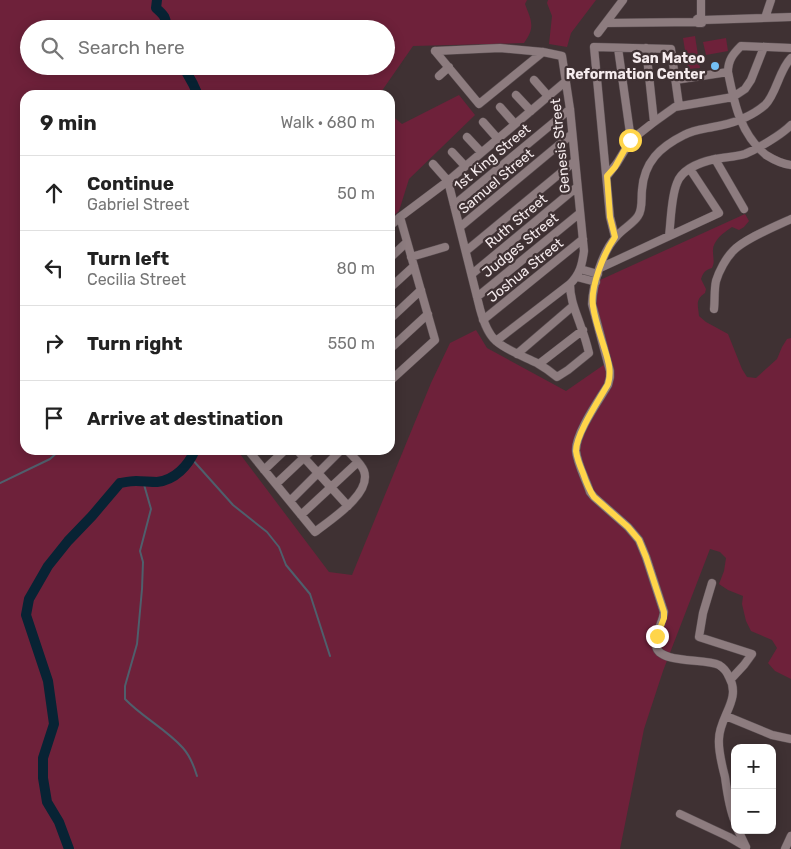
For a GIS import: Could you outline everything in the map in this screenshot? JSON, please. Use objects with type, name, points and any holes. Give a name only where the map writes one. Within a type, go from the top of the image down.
[{"type":"street","points":[[598,34],[623,0]]},
{"type":"street","points":[[700,20],[701,0]]},
{"type":"street","points":[[765,18],[771,0]]},
{"type":"street","points":[[606,23],[791,17]]},
{"type":"street","points":[[791,48],[740,46],[730,59],[728,72],[740,120],[749,136],[769,157],[781,163],[791,165]]},
{"type":"street","points":[[615,237],[610,217],[594,47],[671,49],[679,106]]},
{"type":"street","points":[[607,176],[615,167],[630,140],[679,106],[733,97],[745,89],[751,80],[764,47]]},
{"type":"street","points":[[543,52],[479,104],[435,51],[500,48],[543,52],[562,56],[565,82]]},
{"type":"street","points":[[618,48],[630,140]]},
{"type":"street","points":[[646,48],[654,122]]},
{"type":"street","points":[[731,810],[719,744],[720,731],[732,699],[731,679],[724,669],[713,663],[663,655],[656,648],[656,641],[664,618],[664,612],[646,557],[639,540],[628,527],[590,492],[576,452],[580,434],[610,377],[607,357],[592,304],[596,282],[607,250],[615,237],[638,215],[645,175],[654,156],[688,133],[726,125],[740,120],[763,107],[768,102],[785,66],[791,58]]},
{"type":"street","points":[[439,76],[449,67]]},
{"type":"street","points":[[675,80],[728,72]]},
{"type":"street","points":[[534,80],[548,96]]},
{"type":"street","name":"Genesis Street","points":[[395,222],[448,181],[565,82],[570,108],[584,251],[578,273]]},
{"type":"street","points":[[516,95],[531,111]]},
{"type":"street","points":[[500,107],[515,124]]},
{"type":"street","name":"1st King Street","points":[[454,205],[570,108]]},
{"type":"street","points":[[483,122],[498,138]]},
{"type":"street","points":[[669,236],[674,191],[682,175],[708,161],[742,155],[780,134],[791,125]]},
{"type":"street","name":"Samuel Street","points":[[460,227],[572,134]]},
{"type":"street","points":[[467,137],[482,152]]},
{"type":"street","points":[[452,152],[465,166]]},
{"type":"street","points":[[781,163],[791,157]]},
{"type":"street","points":[[715,159],[744,209]]},
{"type":"street","points":[[466,251],[574,161]]},
{"type":"street","points":[[433,164],[448,181],[483,320],[490,334],[496,341],[517,354],[539,364],[557,377],[589,353],[573,306],[570,284]]},
{"type":"street","points":[[496,341],[570,284],[578,273],[599,271],[719,213],[690,169]]},
{"type":"street","name":"Ruth Street","points":[[472,274],[577,187]]},
{"type":"street","name":"Judges Street","points":[[477,297],[580,213]]},
{"type":"street","points":[[395,373],[435,340],[400,217]]},
{"type":"street","points":[[714,309],[716,282],[724,264],[734,250],[759,234],[791,219]]},
{"type":"street","name":"Joshua Street","points":[[483,320],[583,239]]},
{"type":"street","points":[[395,253],[407,242]]},
{"type":"street","points":[[412,257],[445,247]]},
{"type":"street","points":[[395,283],[414,266]]},
{"type":"street","points":[[578,273],[596,282]]},
{"type":"street","points":[[395,314],[421,290]]},
{"type":"street","points":[[517,354],[573,306]]},
{"type":"street","points":[[395,344],[428,314]]},
{"type":"street","points":[[539,364],[582,330]]},
{"type":"street","points":[[255,455],[264,470],[315,532],[348,506],[362,488],[364,482],[363,470],[351,455]]},
{"type":"street","points":[[264,470],[280,455]]},
{"type":"street","points":[[301,455],[348,506]]},
{"type":"street","points":[[276,484],[307,455]]},
{"type":"street","points":[[290,501],[336,455]]},
{"type":"street","points":[[301,515],[358,462]]},
{"type":"street","points":[[712,583],[703,613],[699,637],[752,654],[731,679]]},
{"type":"street","points":[[726,716],[772,736],[791,740]]},
{"type":"street","points":[[680,814],[729,837],[747,848]]},
{"type":"street","points":[[740,834],[747,848]]},
{"type":"street","points":[[785,849],[791,836]]},
{"type":"shaded area","points":[[0,0],[527,0],[525,4],[531,28],[524,43],[413,46],[395,72],[395,20],[20,20],[20,75],[393,75],[382,90],[20,90],[20,455],[241,455],[329,572],[352,575],[431,383],[450,343],[476,330],[487,348],[566,391],[605,364],[610,363],[595,300],[600,280],[745,214],[749,221],[744,227],[739,230],[732,227],[714,244],[713,266],[705,272],[701,279],[706,289],[705,293],[698,300],[698,308],[699,316],[728,334],[747,377],[756,378],[777,359],[787,339],[791,338],[791,679],[775,671],[768,663],[777,648],[772,640],[751,631],[746,621],[742,604],[743,596],[719,584],[726,558],[720,552],[710,549],[663,671],[644,729],[620,849],[0,849]]},
{"type":"shaded area","points":[[548,0],[596,0],[571,33],[567,47],[549,44],[552,16],[547,3]]},
{"type":"shaded area","points":[[695,36],[700,68],[688,69],[683,38]]},
{"type":"shaded area","points":[[726,38],[728,51],[706,55],[703,42]]},
{"type":"shaded area","points":[[459,95],[475,115],[409,179],[399,211],[395,215],[395,118],[402,124]]},
{"type":"waterway","points":[[157,0],[156,8],[165,20]]},
{"type":"waterway","points":[[188,75],[196,90]]},
{"type":"waterway","points":[[0,483],[50,459],[54,455]]},
{"type":"waterway","points":[[69,849],[59,822],[47,802],[43,778],[43,758],[54,724],[48,681],[26,615],[29,599],[48,566],[120,483],[164,481],[185,467],[192,455]]},
{"type":"waterway","points":[[191,458],[233,505],[267,532],[279,547],[286,565],[310,594],[330,656]]},
{"type":"waterway","points":[[143,481],[151,509],[140,551],[143,562],[137,644],[125,686],[125,699],[183,748],[192,761],[197,776]]},
{"type":"place","name":"San Mateo Reformation Center","points":[[715,66]]},
{"type":"route","points":[[630,140],[615,167],[607,176],[610,217],[615,237],[610,244],[598,274],[592,304],[607,357],[610,377],[580,434],[576,452],[590,492],[628,527],[639,540],[664,612],[664,618],[657,636]]}]
